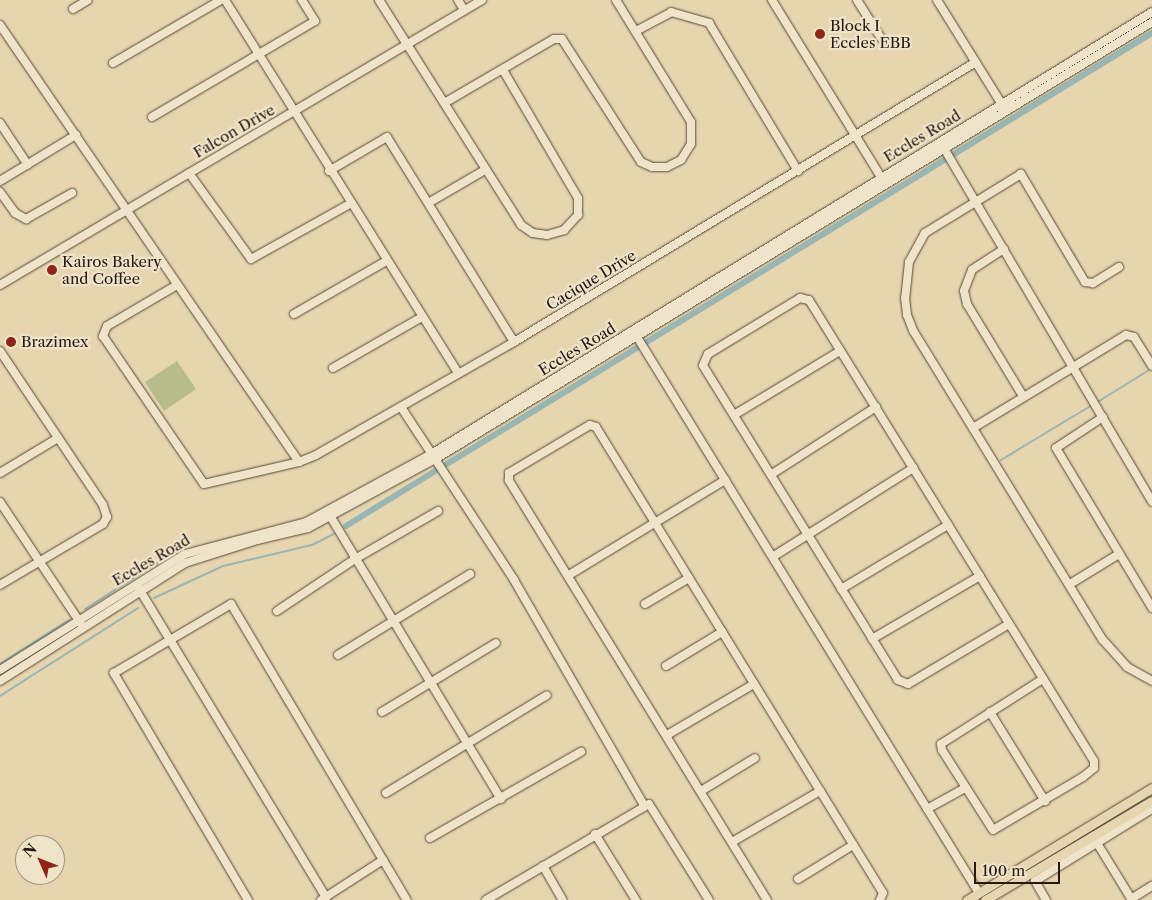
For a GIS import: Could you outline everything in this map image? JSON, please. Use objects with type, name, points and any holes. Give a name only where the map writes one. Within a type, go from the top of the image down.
[{"type":"main road","points":[[982,896],[1152,788]]},
{"type":"main road","points":[[967,900],[982,896],[1152,800]]},
{"type":"street","points":[[73,9],[88,0]]},
{"type":"street","points":[[113,63],[221,0]]},
{"type":"street","points":[[225,0],[295,112],[329,171],[458,373]]},
{"type":"street","points":[[152,117],[315,21],[302,0]]},
{"type":"street","points":[[379,0],[406,45],[446,102],[485,170],[521,225],[534,233],[547,235],[564,230],[578,215],[578,198],[503,70]]},
{"type":"street","points":[[458,0],[464,10]]},
{"type":"street","name":"Falcon Drive","points":[[0,285],[482,0]]},
{"type":"street","points":[[446,102],[554,39],[562,39],[641,162],[652,167],[667,167],[682,160],[691,144],[691,122],[616,0]]},
{"type":"street","points":[[857,0],[881,38]]},
{"type":"street","points":[[937,0],[1004,106]]},
{"type":"street","points":[[776,2],[854,136],[883,179]]},
{"type":"street","points":[[636,32],[671,12],[709,23],[798,171]]},
{"type":"street","name":"Eccles Road","points":[[0,681],[138,586],[205,555],[308,528],[435,455],[941,145],[1152,12]]},
{"type":"street","name":"Eccles Road","points":[[1004,106],[1152,22]]},
{"type":"street","points":[[0,25],[299,462]]},
{"type":"street","name":"Cacique Drive","points":[[177,285],[107,326],[103,336],[204,484],[299,462],[401,408],[514,342],[976,62]]},
{"type":"street","points":[[0,123],[28,165]]},
{"type":"street","points":[[0,181],[76,135]]},
{"type":"street","points":[[329,171],[387,137],[430,202],[514,342]]},
{"type":"street","points":[[941,145],[1074,366],[1152,502]]},
{"type":"street","points":[[430,202],[485,170]]},
{"type":"street","points":[[189,173],[251,259],[350,204]]},
{"type":"street","points":[[1119,267],[1093,282],[1085,282],[1021,174],[925,233],[909,262],[904,283],[910,325],[1111,651],[1127,668],[1152,681]]},
{"type":"street","points":[[0,192],[15,213],[26,219],[72,193]]},
{"type":"street","points":[[1004,249],[972,270],[964,291],[967,304],[1023,396]]},
{"type":"street","points":[[294,314],[386,261]]},
{"type":"street","points":[[1009,624],[908,684],[898,680],[703,365],[704,359],[800,298],[809,300],[1094,761],[1094,768],[1045,801],[993,830],[965,788],[941,744],[1043,679]]},
{"type":"street","points":[[333,368],[422,317]]},
{"type":"street","points":[[635,333],[982,896]]},
{"type":"street","points":[[973,428],[1126,335],[1134,337],[1152,366]]},
{"type":"street","points":[[0,351],[103,505],[107,517],[103,524],[0,585]]},
{"type":"street","points":[[734,415],[840,351]]},
{"type":"street","points":[[401,408],[435,455],[519,588],[644,805]]},
{"type":"street","points":[[772,474],[876,408]]},
{"type":"street","points":[[1103,417],[1056,448],[1152,608]]},
{"type":"street","points":[[767,900],[509,480],[510,473],[594,425],[656,522],[883,893],[880,900]]},
{"type":"street","points":[[0,473],[58,438]]},
{"type":"street","points":[[774,556],[913,468]]},
{"type":"street","points":[[569,575],[725,480]]},
{"type":"street","points":[[0,502],[81,624]]},
{"type":"street","points":[[276,611],[355,559],[438,511]]},
{"type":"street","points":[[330,515],[392,621],[501,799]]},
{"type":"street","points":[[841,589],[948,525]]},
{"type":"street","points":[[1070,584],[1119,554]]},
{"type":"street","points":[[338,654],[470,574]]},
{"type":"street","points":[[872,639],[980,576]]},
{"type":"street","points":[[645,604],[690,578]]},
{"type":"street","points":[[138,586],[172,639],[324,898],[383,860]]},
{"type":"street","points":[[248,900],[114,673],[231,604],[405,899]]},
{"type":"street","name":"Eccles Road","points":[[0,670],[81,624]]},
{"type":"street","points":[[666,666],[722,632]]},
{"type":"street","points":[[382,712],[496,643]]},
{"type":"street","points":[[667,735],[754,684]]},
{"type":"street","points":[[386,793],[547,695]]},
{"type":"street","points":[[990,712],[1045,801]]},
{"type":"street","points":[[430,838],[581,752]]},
{"type":"street","points":[[701,791],[755,758]]},
{"type":"street","points":[[927,809],[965,788]]},
{"type":"street","points":[[732,842],[820,791]]},
{"type":"street","points":[[487,900],[644,805],[653,806],[709,900]]},
{"type":"street","points":[[1046,900],[1035,881],[1152,809]]},
{"type":"street","points":[[595,834],[636,900]]},
{"type":"street","points":[[1097,843],[1132,900],[1152,886]]},
{"type":"street","points":[[798,879],[853,846]]},
{"type":"street","points":[[543,866],[563,900]]},
{"type":"green space","points":[[177,361],[196,389],[164,411],[145,382]]},
{"type":"waterway","points":[[447,464],[1152,33]]},
{"type":"waterway","points":[[1096,403],[1149,370]]},
{"type":"waterway","points":[[1001,460],[1092,405]]},
{"type":"waterway","points":[[346,526],[440,468]]},
{"type":"waterway","points":[[154,598],[223,566],[312,545],[334,534]]},
{"type":"waterway","points":[[85,609],[184,546]]},
{"type":"waterway","points":[[0,696],[138,608]]},
{"type":"waterway","points":[[0,664],[69,620]]},
{"type":"waterway","points":[[995,888],[1152,795]]},
{"type":"place","name":"Block I Eccles EBB","points":[[820,34]]},
{"type":"place","name":"Kairos Bakery and Coffee","points":[[52,270]]},
{"type":"place","name":"Brazimex","points":[[11,342]]}]
